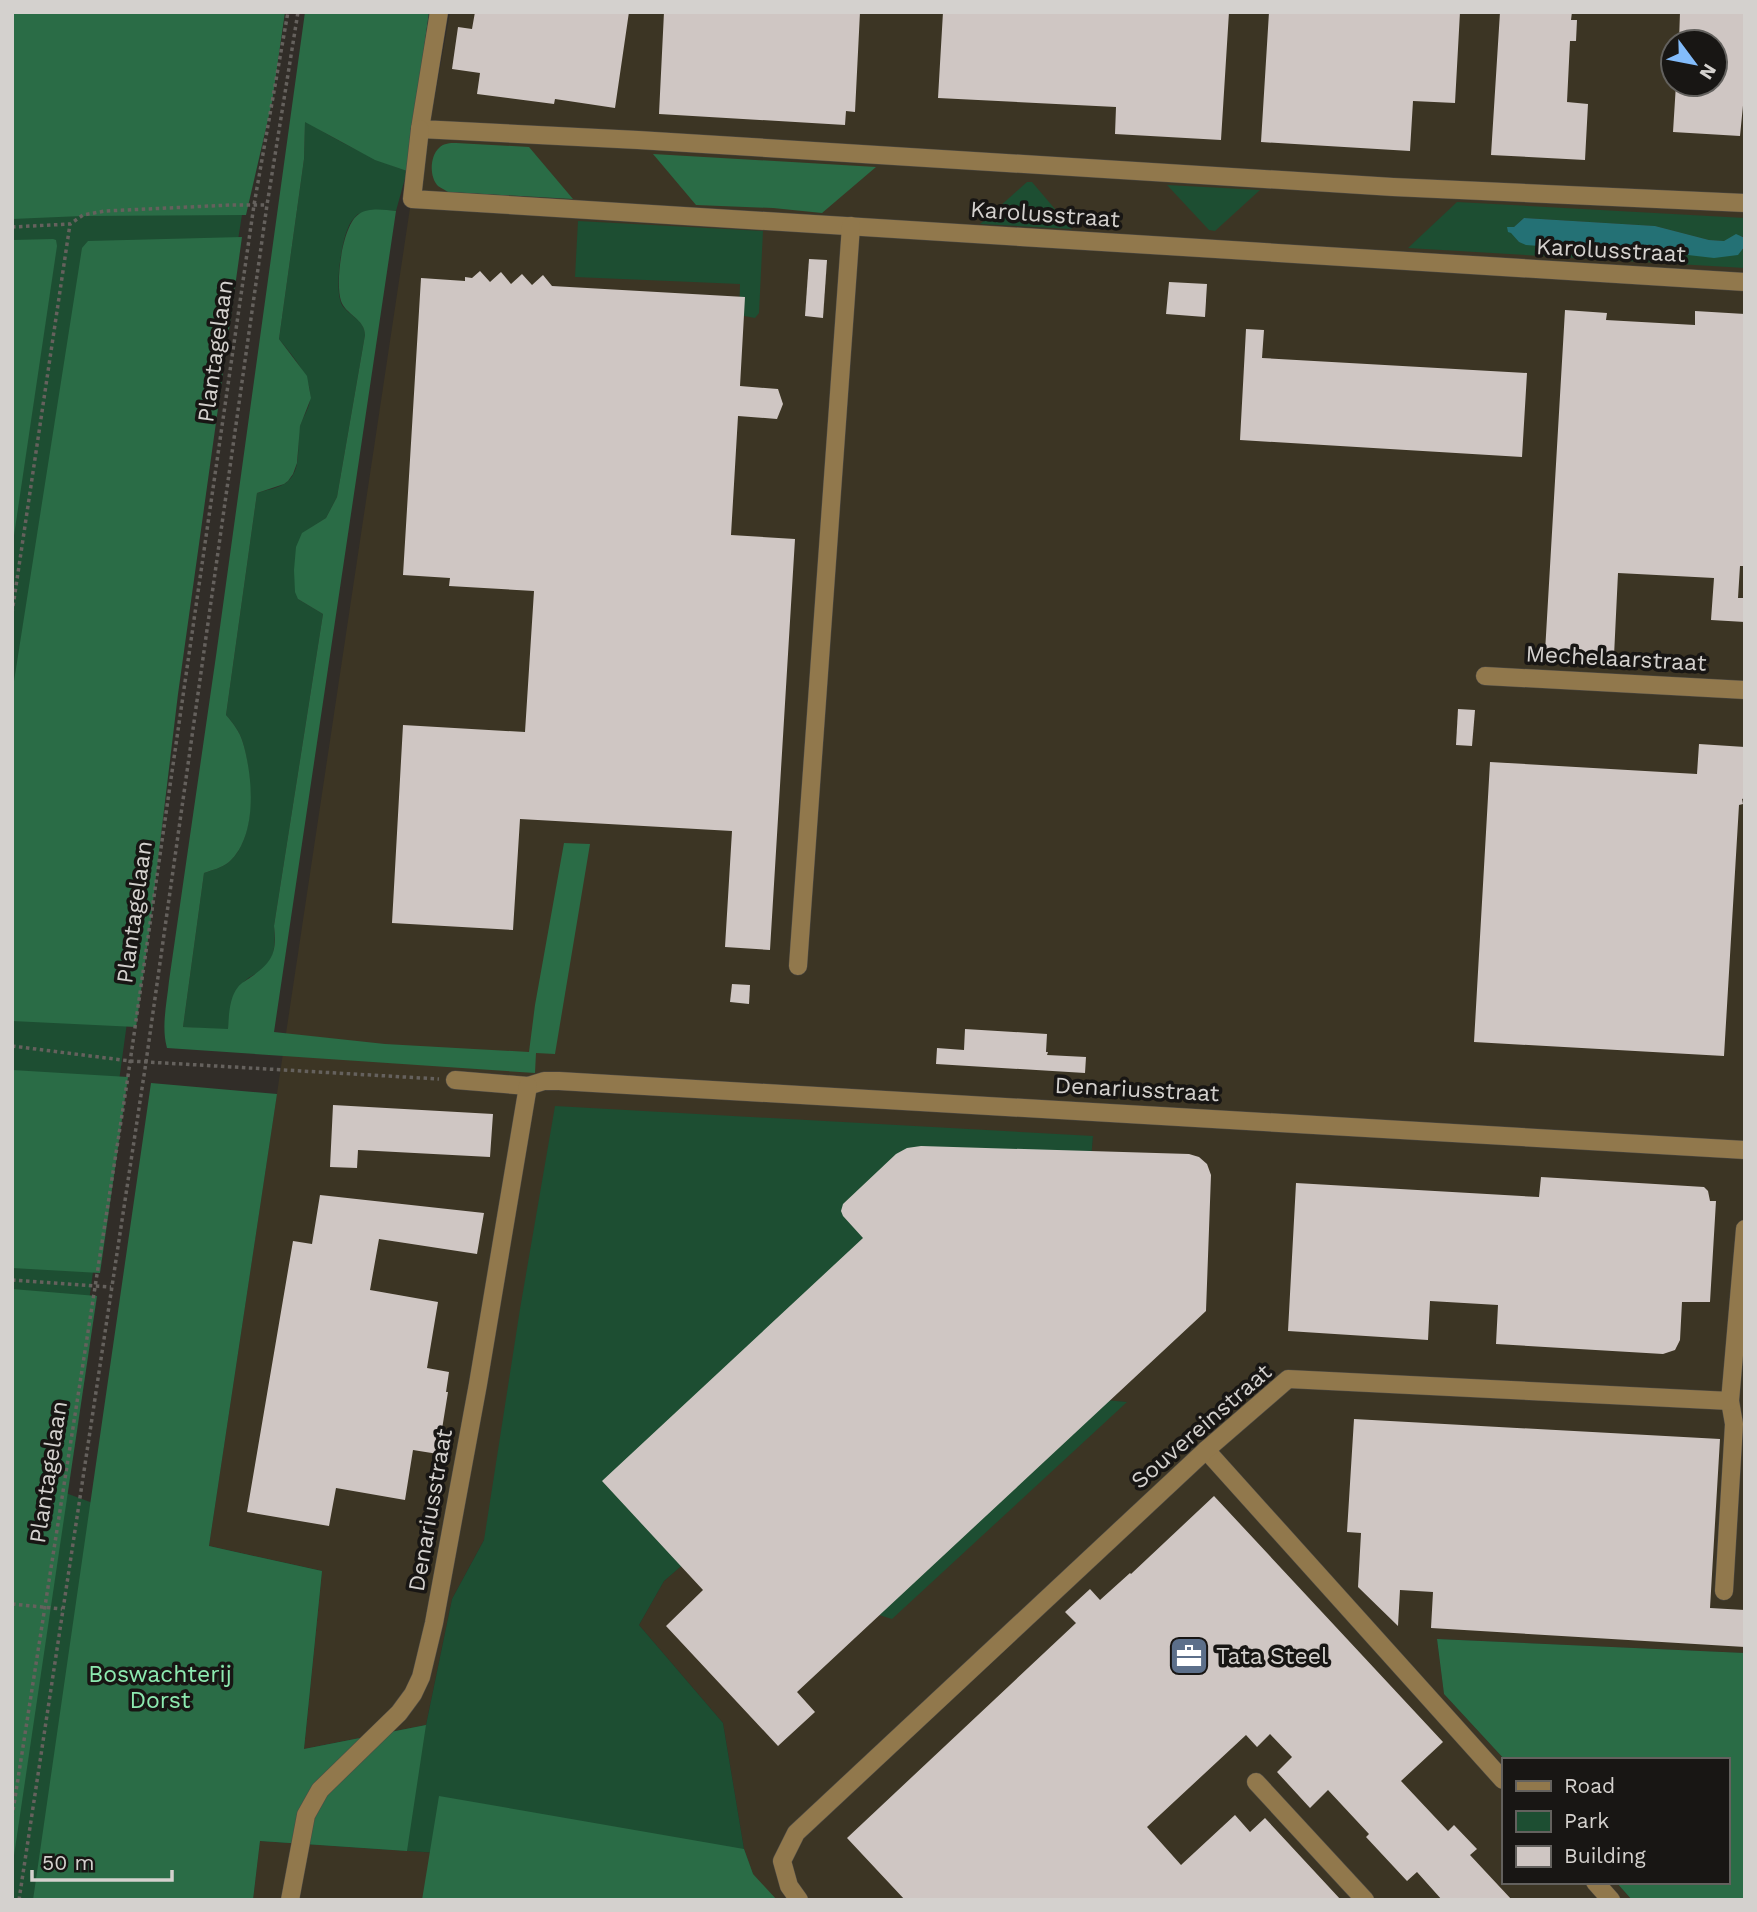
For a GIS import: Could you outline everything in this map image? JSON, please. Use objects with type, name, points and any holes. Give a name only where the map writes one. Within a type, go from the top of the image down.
[{"type":"street","name":"Karolusstraat","points":[[439,12],[412,198],[1745,282]]},
{"type":"street","points":[[420,129],[652,140],[1393,187],[1745,203]]},
{"type":"street","points":[[798,966],[851,226]]},
{"type":"street","name":"Mechelaarstraat","points":[[1485,676],[1745,690]]},
{"type":"street","name":"Denariusstraat","points":[[455,1080],[528,1087],[544,1081],[559,1081],[1745,1150]]},
{"type":"street","name":"Denariusstraat","points":[[290,1900],[306,1815],[320,1790],[399,1713],[421,1677],[434,1623],[473,1410],[528,1087]]},
{"type":"street","points":[[1724,1591],[1734,1424],[1730,1401],[1745,1229]]},
{"type":"street","name":"Souvereinstraat","points":[[799,1900],[789,1886],[782,1861],[796,1833],[1206,1450],[1288,1379],[1730,1401]]},
{"type":"street","points":[[1206,1450],[1502,1779]]},
{"type":"street","points":[[1256,1782],[1365,1900]]},
{"type":"street","points":[[1597,1884],[1611,1900]]},
{"type":"path","name":"Plantagelaan","points":[[12,1816],[131,1061],[254,205],[288,12]]},
{"type":"path","points":[[19,1900],[146,1062],[267,205],[298,12]]},
{"type":"path","points":[[12,227],[70,224],[83,215],[104,211],[267,205]]},
{"type":"path","points":[[12,612],[70,224]]},
{"type":"path","points":[[12,1046],[131,1061],[455,1080]]},
{"type":"path","points":[[12,1280],[111,1287]]},
{"type":"path","points":[[12,1604],[63,1609]]},
{"type":"shaded area","points":[[450,12],[1745,12],[1745,1653],[1437,1639],[1444,1694],[1503,1758],[1502,1884],[1618,1884],[1632,1900],[253,1900],[260,1841],[752,1874],[744,1849],[723,1723],[639,1625],[664,1581],[708,1542],[1126,1402],[1070,1397],[1093,1136],[484,1540],[452,1599],[426,1725],[304,1749],[322,1571],[209,1546],[413,188],[428,135]]},
{"type":"green space","name":"Boswachterij Dorst","points":[[12,12],[274,12],[206,443],[63,1492],[209,1546],[322,1571],[304,1749],[426,1725],[452,1599],[484,1540],[555,1106],[1093,1136],[1071,1397],[1127,1402],[892,1619],[777,1583],[708,1543],[664,1581],[639,1625],[723,1723],[744,1849],[753,1874],[260,1841],[239,1900],[12,1900]]},
{"type":"green space","points":[[12,12],[285,12],[272,102],[246,215],[12,219]]},
{"type":"green space","points":[[305,12],[429,12],[407,171],[375,160],[305,122],[304,159],[279,339],[307,376],[311,398],[300,426],[297,463],[293,474],[284,484],[257,493],[226,715],[234,724],[243,743],[251,789],[249,822],[238,851],[229,862],[204,873],[183,1027],[228,1029],[235,991],[269,961],[274,950],[274,926],[323,614],[298,599],[295,592],[296,547],[302,533],[326,518],[337,497],[365,335],[362,325],[341,301],[341,255],[348,230],[359,214],[372,210],[396,211],[274,1032],[385,1044],[529,1052],[564,843],[590,844],[555,1054],[536,1053],[535,1073],[167,1048],[165,1040],[164,1023],[169,981]]},
{"type":"green space","points":[[305,121],[354,149],[407,171],[396,211],[358,214],[345,235],[341,255],[339,289],[342,305],[356,318],[365,335],[337,497],[326,518],[306,531],[298,599],[323,614],[274,926],[273,955],[264,969],[241,985],[233,1004],[228,1030],[183,1027],[204,873],[229,862],[245,837],[249,822],[249,772],[243,743],[234,724],[226,715],[257,493],[281,486],[292,477],[298,458],[299,430],[310,400],[305,375],[279,339],[304,159]]},
{"type":"green space","points":[[456,143],[529,147],[573,199],[448,192],[435,182],[432,161],[441,146]]},
{"type":"green space","points":[[653,154],[876,167],[822,213],[696,205]]},
{"type":"green space","points":[[1027,182],[1032,182],[1072,229],[980,224]]},
{"type":"green space","points":[[1167,185],[1260,190],[1215,231],[1209,230]]},
{"type":"green space","points":[[1457,202],[1745,218],[1745,238],[1742,236],[1724,241],[1709,240],[1655,226],[1524,218],[1514,227],[1508,227],[1519,242],[1566,248],[1588,246],[1660,249],[1679,254],[1743,250],[1745,246],[1745,268],[1408,248]]},
{"type":"green space","points":[[578,221],[763,231],[759,313],[755,318],[739,315],[740,284],[575,277]]},
{"type":"green space","points":[[242,237],[178,694],[136,1027],[12,1021],[12,694],[82,248],[88,241]]},
{"type":"green space","points":[[12,240],[56,240],[57,246],[12,549]]},
{"type":"green space","points":[[12,1070],[128,1077],[100,1273],[12,1268]]},
{"type":"green space","points":[[151,1083],[277,1094],[209,1546],[322,1571],[304,1749],[426,1725],[407,1851],[260,1841],[253,1900],[33,1900]]},
{"type":"green space","points":[[12,1289],[97,1296],[12,1869]]},
{"type":"green space","points":[[1437,1639],[1745,1653],[1745,1900],[1632,1900],[1618,1884],[1729,1884],[1729,1758],[1503,1758],[1444,1694]]},
{"type":"green space","points":[[439,1796],[744,1849],[753,1874],[777,1900],[422,1900]]},
{"type":"water","points":[[1524,218],[1655,226],[1709,240],[1724,241],[1736,234],[1745,238],[1745,246],[1738,255],[1714,258],[1660,249],[1526,245],[1508,232],[1507,227],[1514,227]]},
{"type":"building","points":[[475,12],[629,12],[615,108],[555,99],[554,104],[477,94],[480,73],[452,69],[458,27],[472,29]]},
{"type":"building","points":[[664,12],[860,12],[855,112],[846,111],[845,125],[659,114]]},
{"type":"building","points":[[943,12],[1229,12],[1221,140],[1115,134],[1116,107],[938,98]]},
{"type":"building","points":[[1269,12],[1460,12],[1455,103],[1413,101],[1410,151],[1261,142]]},
{"type":"building","points":[[1500,12],[1572,12],[1571,20],[1577,20],[1576,41],[1570,41],[1567,102],[1588,104],[1585,160],[1491,155]]},
{"type":"building","points":[[1680,12],[1745,12],[1745,85],[1740,136],[1673,132],[1675,98],[1729,98],[1729,28],[1679,28]]},
{"type":"building","points":[[809,259],[827,260],[823,318],[805,316]]},
{"type":"building","points":[[480,271],[490,282],[501,272],[511,284],[522,274],[532,285],[543,275],[552,286],[745,297],[740,386],[778,389],[783,404],[777,419],[738,416],[731,535],[795,539],[770,950],[725,947],[732,831],[520,819],[513,930],[392,923],[403,725],[525,732],[534,591],[449,586],[450,578],[403,575],[421,278],[465,281],[465,277],[472,278]]},
{"type":"building","points":[[1169,282],[1207,284],[1205,317],[1166,314]]},
{"type":"building","points":[[1565,310],[1607,313],[1606,320],[1695,325],[1695,311],[1745,314],[1745,566],[1740,566],[1738,598],[1745,598],[1745,622],[1711,620],[1714,578],[1618,573],[1614,656],[1545,652]]},
{"type":"building","points":[[1246,329],[1264,330],[1262,358],[1527,373],[1522,457],[1240,440]]},
{"type":"building","points":[[1458,709],[1475,710],[1472,746],[1456,745]]},
{"type":"building","points":[[1699,744],[1745,747],[1745,798],[1742,799],[1743,804],[1739,805],[1724,1056],[1474,1042],[1490,762],[1697,774]]},
{"type":"building","points":[[732,984],[750,985],[749,1004],[730,1002]]},
{"type":"building","points":[[965,1029],[1047,1034],[1047,1055],[1086,1057],[1085,1073],[936,1064],[937,1048],[964,1050]]},
{"type":"building","points":[[333,1105],[493,1114],[490,1157],[358,1150],[357,1168],[330,1167]]},
{"type":"building","points":[[921,1146],[1189,1154],[1199,1157],[1207,1164],[1211,1175],[1206,1311],[797,1692],[815,1712],[778,1746],[666,1626],[703,1590],[602,1481],[863,1238],[843,1216],[843,1204],[896,1154],[907,1148]]},
{"type":"building","points":[[1541,1177],[1704,1187],[1708,1191],[1710,1201],[1716,1201],[1710,1302],[1682,1302],[1680,1340],[1675,1350],[1663,1354],[1496,1344],[1498,1305],[1430,1301],[1428,1340],[1288,1331],[1296,1183],[1539,1197]]},
{"type":"building","points":[[320,1195],[484,1213],[477,1254],[379,1239],[370,1290],[438,1302],[427,1368],[449,1372],[438,1454],[413,1450],[405,1500],[336,1488],[329,1526],[247,1512],[293,1241],[312,1244]]},
{"type":"building","points":[[1354,1419],[1720,1439],[1710,1608],[1745,1610],[1745,1647],[1431,1628],[1433,1592],[1400,1590],[1398,1626],[1358,1587],[1361,1533],[1347,1532]]},
{"type":"building","points":[[1214,1496],[1443,1742],[1401,1781],[1448,1831],[1454,1825],[1477,1849],[1470,1855],[1512,1900],[1442,1900],[1417,1872],[1407,1881],[1366,1837],[1369,1834],[1328,1790],[1310,1808],[1277,1772],[1292,1757],[1270,1734],[1257,1747],[1246,1735],[1147,1827],[1181,1865],[1235,1815],[1250,1832],[1265,1818],[1341,1900],[905,1900],[847,1838],[1076,1623],[1065,1612],[1090,1589],[1100,1600]]},
{"type":"place","name":"Tata Steel","points":[[1189,1656]]}]
